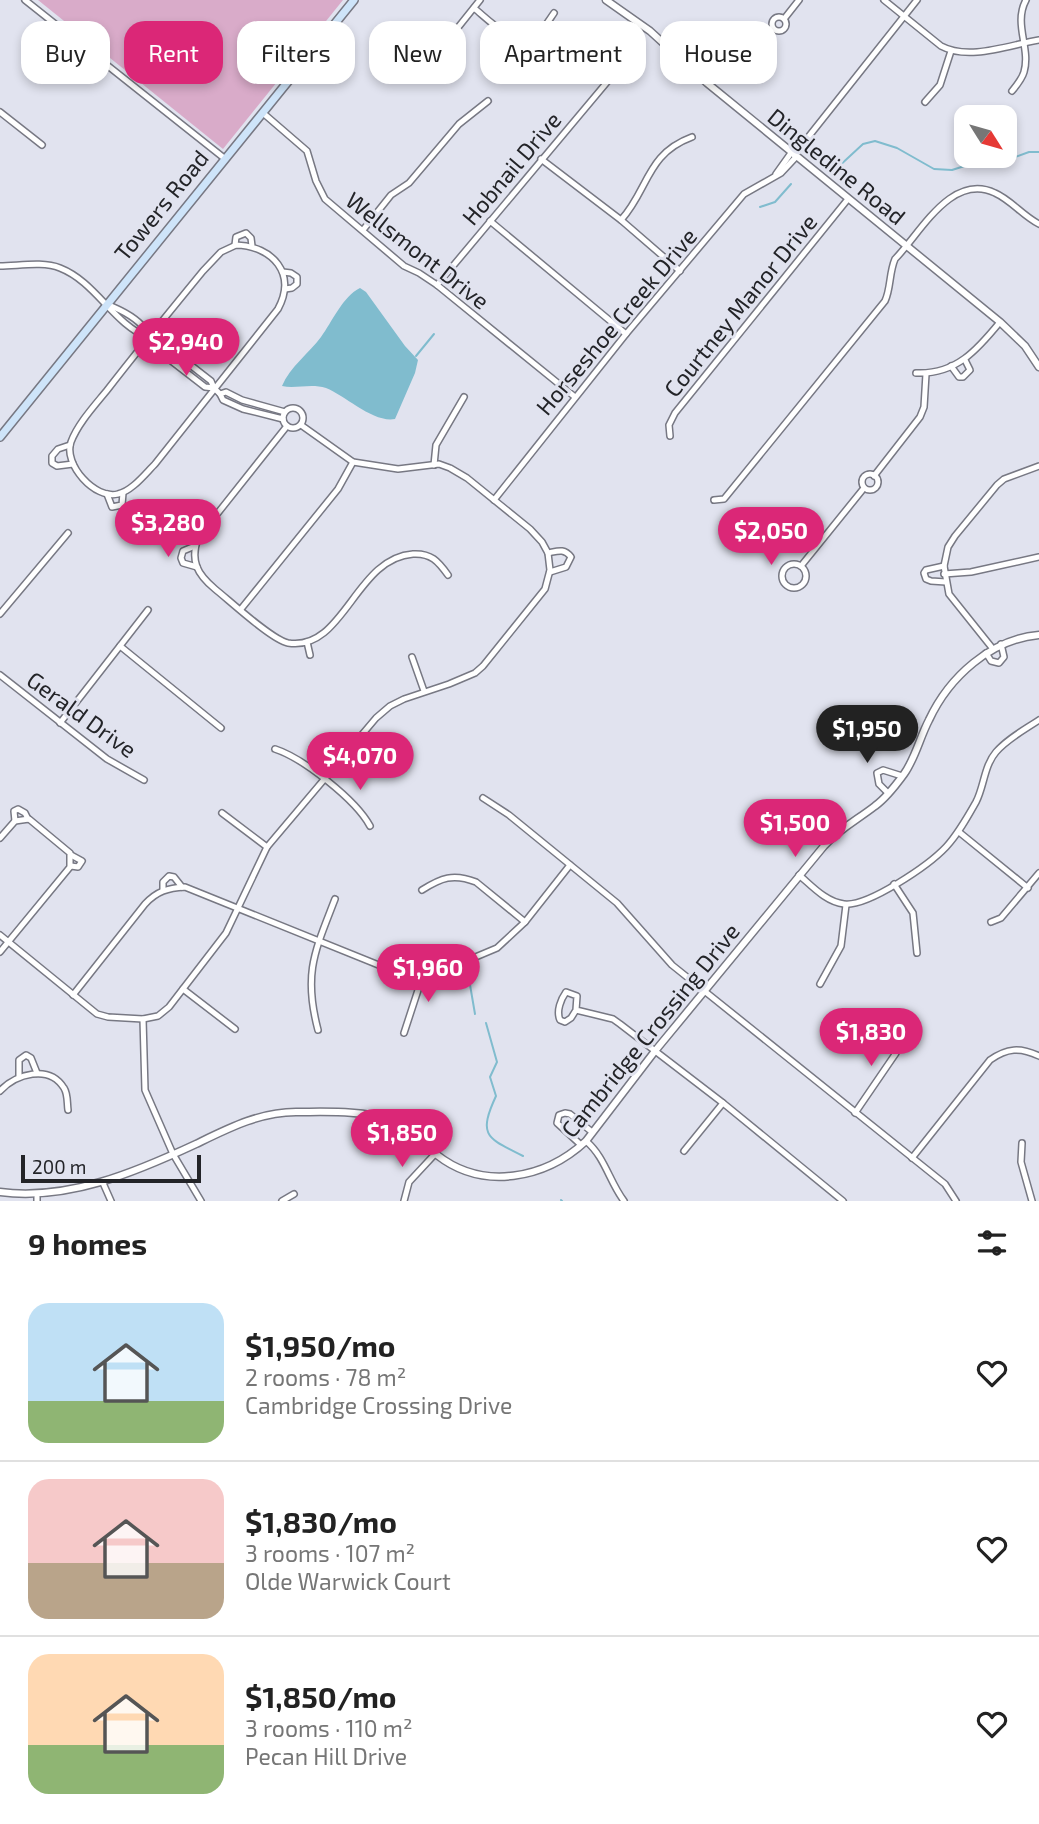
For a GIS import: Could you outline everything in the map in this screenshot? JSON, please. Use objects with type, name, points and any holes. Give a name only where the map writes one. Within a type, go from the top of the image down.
[{"type":"main road","name":"Towers Road","points":[[0,437],[354,0]]},
{"type":"street","points":[[25,0],[224,158]]},
{"type":"street","points":[[464,21],[480,0]]},
{"type":"street","name":"Dingledine Road","points":[[606,0],[650,31],[707,83],[1000,321],[1025,346],[1039,368]]},
{"type":"street","points":[[784,19],[799,0]]},
{"type":"street","points":[[884,0],[951,51],[971,52],[1039,40]]},
{"type":"street","name":"Horseshoe Creek Drive","points":[[494,499],[626,334],[744,194],[775,176],[794,155],[917,0]]},
{"type":"street","points":[[1012,91],[1024,73],[1020,19],[1026,0]]},
{"type":"street","points":[[474,8],[507,34],[520,38],[540,32],[554,13]]},
{"type":"street","points":[[925,102],[940,85],[951,51]]},
{"type":"street","name":"Hobnail Drive","points":[[437,285],[605,84]]},
{"type":"street","points":[[363,230],[391,195],[410,183],[459,124],[488,101]]},
{"type":"street","points":[[0,112],[42,145]]},
{"type":"street","name":"Wellsmont Drive","points":[[263,113],[307,151],[316,181],[325,199],[404,266],[437,285],[575,397]]},
{"type":"street","points":[[621,220],[636,201],[648,173],[674,144],[692,137]]},
{"type":"street","points":[[541,159],[621,220],[680,271]]},
{"type":"street","points":[[714,500],[724,499],[885,301],[889,294],[890,271],[895,260],[942,203],[967,190],[988,190],[1039,224]]},
{"type":"street","name":"Courtney Manor Drive","points":[[670,436],[669,425],[675,413],[848,199]]},
{"type":"street","points":[[490,220],[626,334]]},
{"type":"street","points":[[235,245],[236,237],[246,233],[253,246]]},
{"type":"street","points":[[235,245],[253,246],[268,255],[283,272],[285,289],[278,309],[155,464],[123,493],[107,494],[91,486],[70,460],[70,445],[84,421],[152,340],[215,257],[235,245]]},
{"type":"street","points":[[0,266],[60,267],[106,304],[120,309],[144,327],[152,340],[161,342],[211,381],[220,394],[226,393],[284,415]]},
{"type":"street","points":[[283,272],[297,277],[297,284],[285,289]]},
{"type":"street","points":[[916,373],[926,374],[965,360],[981,346],[1000,321]]},
{"type":"street","points":[[951,366],[959,377],[963,377],[970,370],[965,360]]},
{"type":"street","points":[[874,476],[919,418],[924,407],[926,374]]},
{"type":"street","points":[[434,465],[436,445],[464,397]]},
{"type":"street","points":[[284,415],[290,408],[300,409],[303,415],[301,425]]},
{"type":"street","points":[[284,415],[287,426]]},
{"type":"street","points":[[287,426],[295,428],[301,425]]},
{"type":"street","points":[[0,936],[97,1014],[143,1019],[158,1016],[183,989],[226,933],[267,847],[376,718],[390,706],[475,673],[484,666],[541,595],[550,572],[548,554],[538,536],[458,473],[439,464],[398,469],[353,462],[301,425]]},
{"type":"street","points":[[287,426],[198,538],[193,552],[197,567],[213,587],[281,640],[306,642],[326,631],[374,572],[389,561],[408,555],[429,555],[438,561],[448,575]]},
{"type":"street","points":[[70,445],[58,449],[51,456],[51,463],[57,466],[73,464]]},
{"type":"street","points":[[242,609],[338,489],[353,462]]},
{"type":"street","points":[[993,649],[954,602],[946,582],[944,566],[950,544],[990,492],[1004,479],[1039,466]]},
{"type":"street","points":[[867,474],[878,481],[871,490],[864,488],[861,483],[867,474]]},
{"type":"street","points":[[801,566],[864,488]]},
{"type":"street","points":[[107,494],[112,507],[118,507],[122,505],[123,493]]},
{"type":"street","points":[[0,614],[68,533]]},
{"type":"street","points":[[195,547],[183,551],[181,558],[188,566],[197,567]]},
{"type":"street","points":[[548,554],[560,550],[571,557],[566,567],[550,572]]},
{"type":"street","points":[[944,574],[971,572],[1039,557]]},
{"type":"street","points":[[793,564],[801,566],[806,576],[803,584],[796,588],[788,587],[782,577],[784,570],[793,564]]},
{"type":"street","points":[[944,566],[926,569],[924,573],[930,581],[946,582]]},
{"type":"street","points":[[60,723],[148,610]]},
{"type":"street","name":"Cambridge Crossing Drive","points":[[0,1192],[37,1199],[103,1183],[255,1118],[293,1112],[359,1114],[403,1124],[435,1154],[472,1173],[509,1177],[536,1172],[572,1153],[583,1143],[655,1051],[834,835],[875,806],[902,776],[934,709],[956,681],[986,653],[1001,644],[1039,635]]},
{"type":"street","points":[[306,642],[310,655]]},
{"type":"street","name":"Cambridge Crossing Drive","points":[[986,653],[992,661],[999,663],[1004,657],[1001,644]]},
{"type":"street","points":[[120,646],[221,728]]},
{"type":"street","points":[[412,657],[424,691]]},
{"type":"street","name":"Gerald Drive","points":[[0,675],[107,759],[144,780]]},
{"type":"street","points":[[799,875],[828,899],[846,905],[857,904],[870,899],[933,859],[959,832],[978,799],[996,751],[1039,720]]},
{"type":"street","points":[[275,749],[295,757],[325,780],[357,807],[370,825]]},
{"type":"street","points":[[888,793],[878,784],[877,773],[883,770],[902,776]]},
{"type":"street","points":[[483,798],[509,815],[617,903],[672,965],[945,1184],[957,1201]]},
{"type":"street","points":[[15,821],[14,811],[18,809],[25,813],[28,819],[82,863],[78,867],[71,866]]},
{"type":"street","points":[[222,813],[267,847]]},
{"type":"street","points":[[0,838],[15,821],[28,819]]},
{"type":"street","points":[[959,832],[1028,888]]},
{"type":"street","points":[[0,952],[71,866],[71,855]]},
{"type":"street","points":[[73,995],[145,904],[163,890],[182,887],[386,968],[421,969],[482,956],[498,948],[525,922],[570,865]]},
{"type":"street","points":[[991,922],[1002,918],[1039,873]]},
{"type":"street","points":[[163,890],[165,879],[171,875],[182,887]]},
{"type":"street","points":[[422,890],[445,877],[469,879],[525,922]]},
{"type":"street","points":[[894,884],[914,913],[917,953]]},
{"type":"street","points":[[318,1030],[311,1004],[312,965],[335,899]]},
{"type":"street","points":[[820,984],[841,946],[846,905]]},
{"type":"street","points":[[404,1033],[420,985],[421,969]]},
{"type":"street","points":[[183,989],[235,1029]]},
{"type":"street","points":[[566,992],[577,996],[576,1010],[571,1018],[565,1021],[558,1015],[566,992]]},
{"type":"street","points":[[576,1010],[613,1019],[723,1103],[839,1200]]},
{"type":"street","points":[[143,1019],[145,1090],[173,1154],[201,1201]]},
{"type":"street","points":[[855,1113],[896,1053],[894,1024]]},
{"type":"street","points":[[912,1158],[990,1060],[1005,1051],[1016,1049],[1039,1056]]},
{"type":"street","points":[[19,1076],[19,1060],[26,1055],[31,1058],[37,1073]]},
{"type":"street","points":[[0,1091],[8,1082],[19,1076],[37,1073],[62,1086],[66,1092],[68,1110]]},
{"type":"street","points":[[684,1151],[723,1103]]},
{"type":"street","points":[[592,1132],[570,1114],[559,1115],[557,1123],[601,1156],[616,1191],[624,1201]]},
{"type":"street","points":[[1022,1143],[1021,1162],[1032,1201]]},
{"type":"street","points":[[402,1199],[414,1174],[435,1154]]},
{"type":"street","points":[[103,1183],[111,1201]]},
{"type":"street","points":[[282,1201],[294,1194]]},
{"type":"shaded area","points":[[38,0],[343,0],[326,21],[237,21],[237,84],[275,84],[223,149],[142,84],[223,84],[223,21],[124,21],[124,69],[110,58],[110,21],[64,21]]},
{"type":"water","points":[[360,288],[366,292],[418,360],[395,419],[369,413],[326,388],[282,386],[295,366],[321,337],[343,303]]},
{"type":"waterway","points":[[837,168],[863,144],[875,141],[897,148],[934,169],[952,170],[974,163],[996,164],[1029,152],[1039,152]]},
{"type":"waterway","points":[[760,207],[775,202],[791,184]]},
{"type":"waterway","points":[[416,356],[434,334]]},
{"type":"waterway","points":[[469,979],[475,1014]]},
{"type":"waterway","points":[[486,1023],[497,1062],[490,1077],[496,1096],[487,1120],[487,1128],[494,1140],[523,1156]]}]
